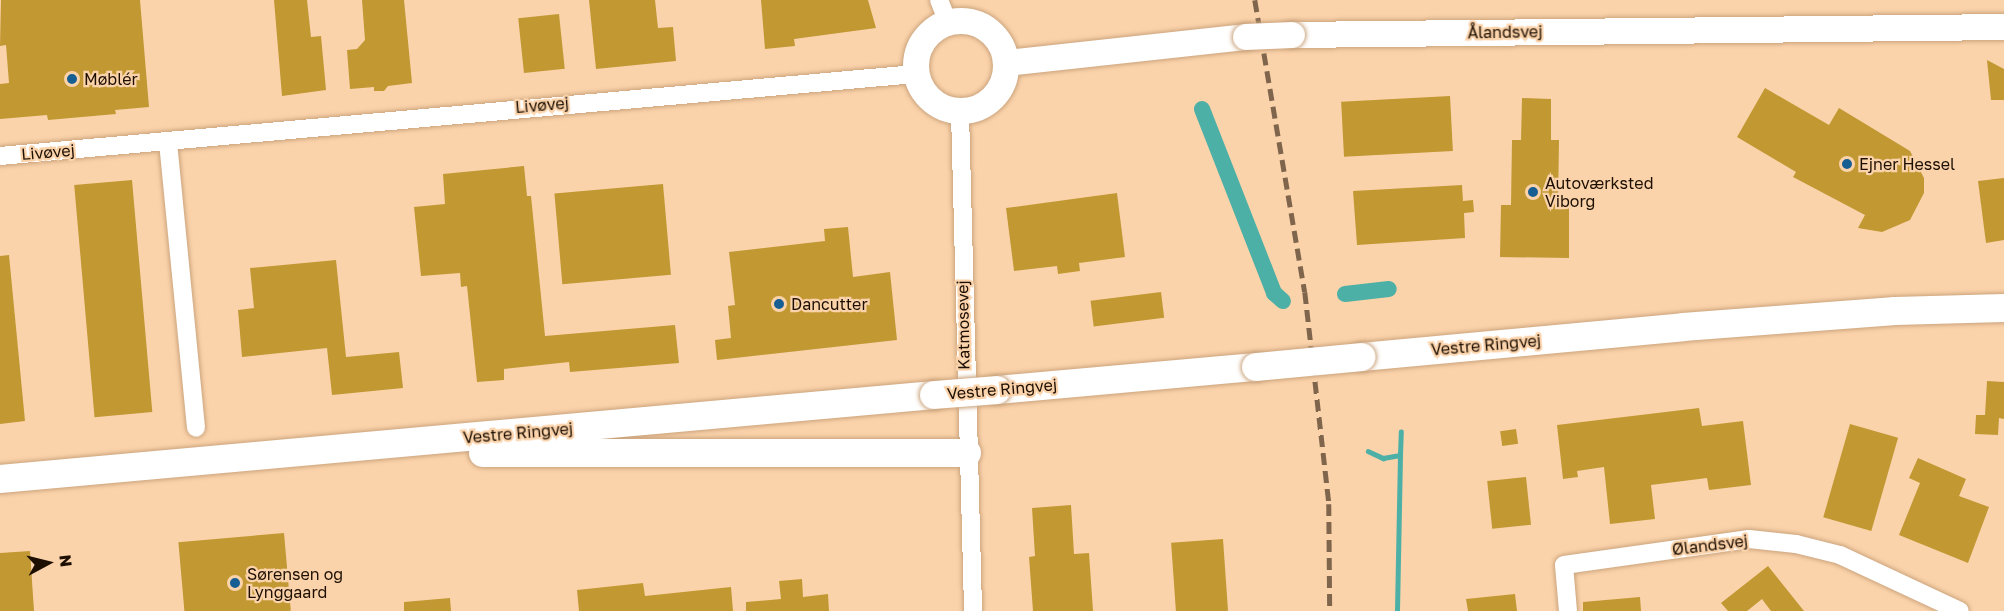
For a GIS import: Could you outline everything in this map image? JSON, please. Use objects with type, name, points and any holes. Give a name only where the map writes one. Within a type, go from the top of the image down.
[{"type":"main road","name":"Vestre Ringvej","points":[[0,479],[1683,327],[1894,311],[2004,308]]},
{"type":"main road","points":[[398,444],[444,452],[967,453]]},
{"type":"street","points":[[944,11],[987,29],[1004,50],[1007,63],[1002,85],[988,103],[960,112],[932,101],[916,74],[919,48],[936,28],[944,11]]},
{"type":"street","name":"Ålandsvej","points":[[1007,63],[1246,37],[1292,35],[2004,27]]},
{"type":"street","name":"Livøvej","points":[[0,156],[491,110],[916,74]]},
{"type":"street","name":"Katmosevej","points":[[960,112],[967,453],[973,611]]},
{"type":"street","points":[[168,142],[196,428]]},
{"type":"street","name":"Ølandsvej","points":[[1568,611],[1564,565],[1749,539],[1796,544],[1839,555],[1960,611]]},
{"type":"building","points":[[1,0],[140,0],[149,107],[115,110],[116,114],[48,120],[47,115],[0,119],[0,84],[9,83],[6,45],[0,46]]},
{"type":"building","points":[[274,0],[307,0],[311,37],[321,36],[326,90],[282,96]]},
{"type":"building","points":[[362,0],[404,0],[412,83],[388,86],[384,91],[374,91],[374,87],[350,89],[347,50],[357,49],[365,40]]},
{"type":"building","points":[[589,0],[655,0],[658,28],[673,27],[676,61],[596,69]]},
{"type":"building","points":[[761,0],[868,0],[876,28],[794,39],[795,46],[765,49]]},
{"type":"building","points":[[559,14],[565,69],[524,73],[518,18]]},
{"type":"building","points":[[1987,60],[2004,69],[2004,100],[1991,100]]},
{"type":"building","points":[[1765,88],[1829,125],[1839,108],[1910,151],[1924,178],[1924,193],[1910,220],[1882,232],[1858,228],[1865,215],[1793,177],[1796,172],[1737,137]]},
{"type":"building","points":[[1450,96],[1453,151],[1344,157],[1341,102]]},
{"type":"building","points":[[1522,98],[1551,99],[1551,140],[1559,140],[1558,206],[1569,207],[1569,258],[1500,257],[1501,205],[1511,205],[1512,140],[1521,140]]},
{"type":"building","points":[[524,166],[527,196],[531,196],[545,336],[675,325],[679,363],[570,372],[569,362],[504,369],[504,380],[477,382],[467,286],[461,287],[460,273],[421,276],[414,207],[445,204],[443,174]]},
{"type":"building","points":[[2004,178],[2004,240],[1986,243],[1978,181]]},
{"type":"building","points":[[132,180],[152,412],[95,417],[74,185]]},
{"type":"building","points":[[663,184],[671,275],[562,284],[554,193]]},
{"type":"building","points":[[1462,185],[1463,201],[1473,200],[1474,212],[1464,213],[1465,238],[1357,245],[1353,191]]},
{"type":"building","points":[[1117,193],[1125,257],[1079,263],[1080,271],[1058,274],[1057,266],[1014,271],[1006,208]]},
{"type":"building","points":[[848,227],[853,277],[890,272],[897,340],[717,360],[715,340],[731,338],[728,306],[735,305],[729,252],[825,241],[824,229]]},
{"type":"building","points":[[9,255],[25,421],[0,424],[0,256]]},
{"type":"building","points":[[336,260],[346,357],[399,352],[403,388],[332,395],[327,348],[242,357],[238,310],[254,308],[250,268]]},
{"type":"building","points":[[1161,292],[1164,318],[1094,326],[1091,301]]},
{"type":"building","points":[[1987,381],[2004,382],[2004,419],[1999,418],[1998,435],[1975,434],[1976,415],[1985,415]]},
{"type":"building","points":[[1699,408],[1702,426],[1743,421],[1751,485],[1709,490],[1707,478],[1651,485],[1655,519],[1610,524],[1604,467],[1577,471],[1578,477],[1563,479],[1557,425]]},
{"type":"building","points":[[1850,424],[1898,438],[1871,531],[1823,517]]},
{"type":"building","points":[[1516,429],[1518,444],[1502,446],[1500,431]]},
{"type":"building","points":[[1918,458],[1966,479],[1959,496],[1989,507],[1968,563],[1899,535],[1920,483],[1909,478]]},
{"type":"building","points":[[1526,477],[1531,525],[1492,529],[1487,481]]},
{"type":"building","points":[[1071,505],[1074,554],[1089,553],[1093,611],[1033,611],[1029,557],[1035,556],[1032,508]]},
{"type":"building","points":[[284,533],[291,611],[184,611],[178,542]]},
{"type":"building","points":[[1223,539],[1228,611],[1176,611],[1171,543]]},
{"type":"building","points":[[30,551],[34,611],[0,611],[0,553]]},
{"type":"building","points":[[1768,566],[1804,611],[1771,611],[1762,599],[1747,611],[1728,611],[1721,603]]},
{"type":"building","points":[[802,579],[803,597],[828,594],[829,611],[746,611],[746,602],[781,599],[779,581]]},
{"type":"building","points":[[643,583],[645,596],[731,587],[733,611],[579,611],[577,590]]},
{"type":"building","points":[[1515,594],[1517,611],[1468,611],[1466,599]]},
{"type":"building","points":[[1640,597],[1641,611],[1583,611],[1583,602]]},
{"type":"building","points":[[450,598],[451,611],[404,611],[404,602]]},
{"type":"waterway","points":[[1202,109],[1274,293],[1283,301]]},
{"type":"waterway","points":[[1345,294],[1389,289]]},
{"type":"waterway","points":[[1368,451],[1383,458],[1400,455],[1401,432]]},
{"type":"waterway","points":[[1397,611],[1400,455]]},
{"type":"railway","points":[[1255,0],[1305,292],[1329,504],[1330,611]]},
{"type":"place","name":"Møblér","points":[[72,79]]},
{"type":"place","name":"Ejner Hessel","points":[[1847,164]]},
{"type":"place","name":"Autoværksted Viborg","points":[[1533,192]]},
{"type":"place","name":"Dancutter","points":[[779,304]]},
{"type":"place","name":"Sørensen og Lynggaard","points":[[235,583]]}]
